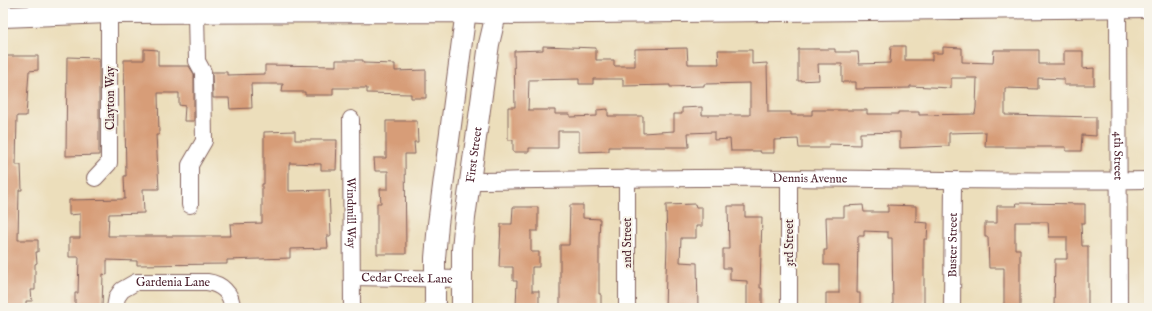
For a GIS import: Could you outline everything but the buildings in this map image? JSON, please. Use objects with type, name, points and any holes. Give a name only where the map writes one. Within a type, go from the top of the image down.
[{"type":"main road","points":[[3,16],[467,8],[1118,5],[1149,7]]},
{"type":"main road","points":[[435,308],[438,224],[467,8]]},
{"type":"main road","name":"First Street","points":[[462,308],[464,226],[489,44],[496,8]]},
{"type":"street","name":"4th Street","points":[[1118,5],[1119,308]]},
{"type":"street","name":"Clayton Way","points":[[95,178],[109,163],[109,13]]},
{"type":"street","points":[[190,204],[190,165],[204,141],[204,72],[196,61],[196,13]]},
{"type":"street","name":"Windmill Way","points":[[351,119],[352,308]]},
{"type":"street","name":"Dennis Avenue","points":[[471,181],[627,178],[788,178],[953,181],[1149,180]]},
{"type":"street","name":"2nd Street","points":[[627,178],[627,308]]},
{"type":"street","name":"3rd Street","points":[[788,178],[789,308]]},
{"type":"street","name":"Buster Street","points":[[952,308],[953,181]]},
{"type":"street","name":"Cedar Creek Lane","points":[[352,277],[462,279]]},
{"type":"street","name":"Gardenia Lane","points":[[115,308],[117,297],[122,290],[136,282],[207,282],[216,283],[224,289],[230,296],[232,308]]}]
